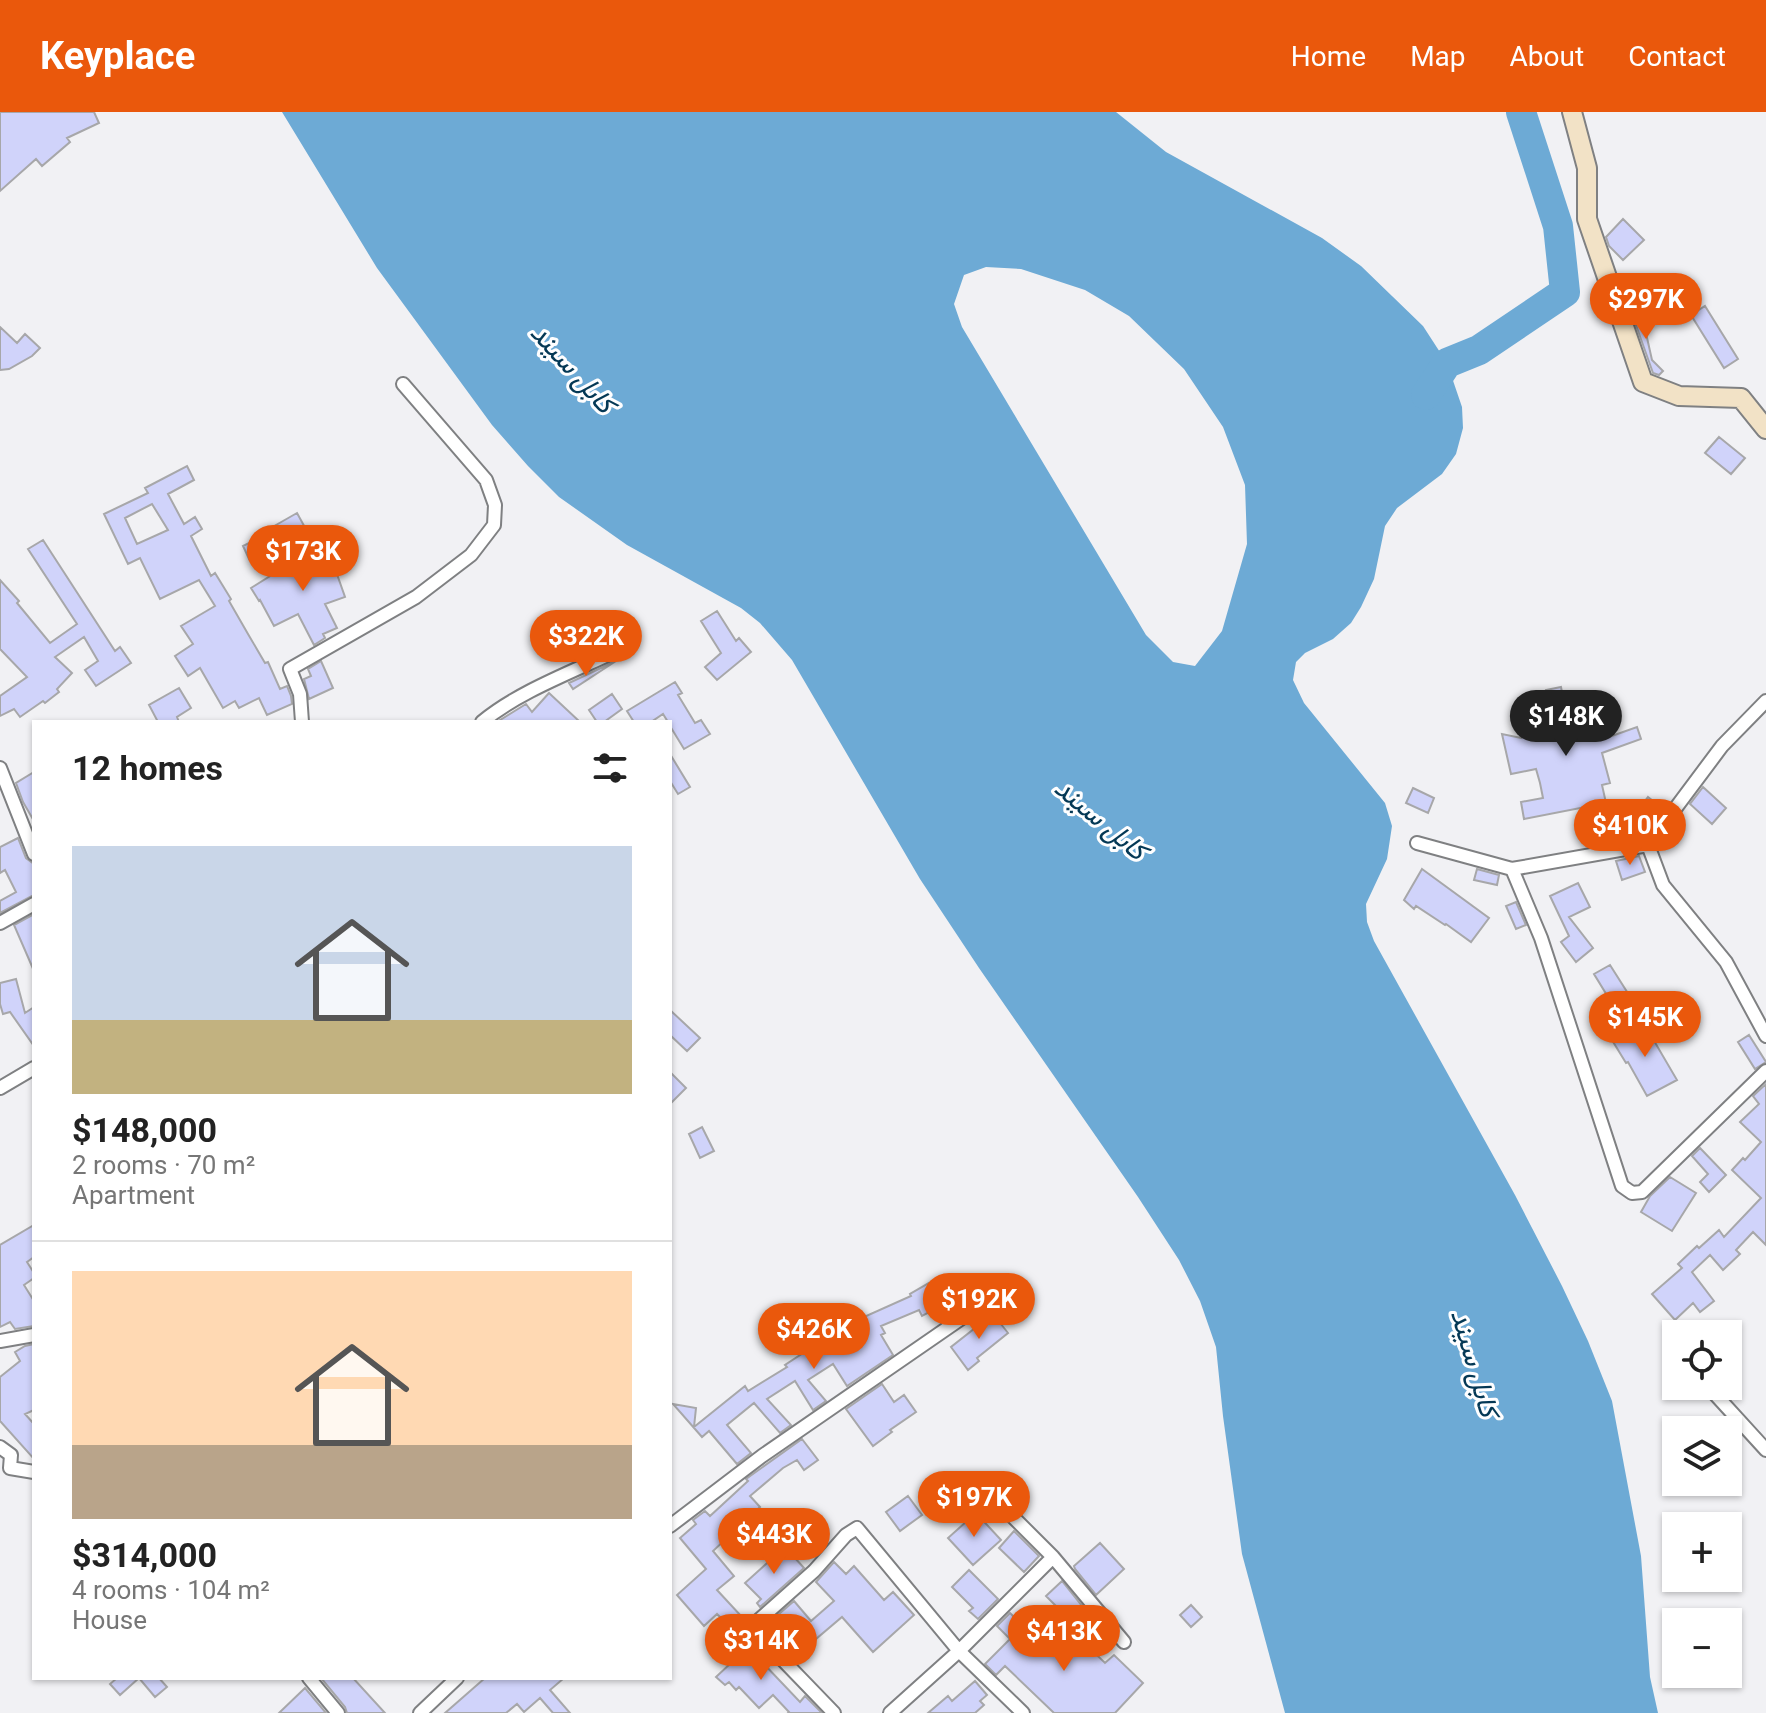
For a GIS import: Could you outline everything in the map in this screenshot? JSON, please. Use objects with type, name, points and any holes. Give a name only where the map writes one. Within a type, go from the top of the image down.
[{"type":"street","points":[[1572,112],[1587,168],[1587,219],[1643,382],[1679,396],[1741,398],[1766,429]]},
{"type":"street","points":[[302,720],[300,694],[290,669],[416,597],[471,555],[494,525],[495,505],[486,480],[403,384]]},
{"type":"street","points":[[484,720],[550,682],[614,652]]},
{"type":"street","points":[[1417,843],[1512,869],[1648,845],[1722,746],[1766,701]]},
{"type":"street","points":[[0,768],[32,849]]},
{"type":"street","points":[[1648,845],[1663,885],[1726,962],[1766,1036]]},
{"type":"street","points":[[1512,869],[1541,938],[1622,1186],[1632,1193],[1642,1192],[1766,1071]]},
{"type":"street","points":[[0,923],[32,905]]},
{"type":"street","points":[[0,1088],[32,1069]]},
{"type":"street","points":[[672,1524],[762,1456],[975,1309]]},
{"type":"street","points":[[0,1341],[32,1335]]},
{"type":"street","points":[[1720,1400],[1766,1450]]},
{"type":"street","points":[[0,1447],[11,1455],[10,1468],[32,1472]]},
{"type":"street","points":[[991,1495],[1053,1557],[1124,1642]]},
{"type":"street","points":[[834,1713],[751,1627],[857,1528],[959,1651],[1023,1713]]},
{"type":"street","points":[[890,1713],[959,1651],[1053,1557]]},
{"type":"street","points":[[311,1680],[338,1713]]},
{"type":"street","points":[[420,1713],[455,1680]]},
{"type":"water","name":"کابل سيند","points":[[282,112],[1116,112],[1166,152],[1322,238],[1361,266],[1423,326],[1447,363],[1462,407],[1463,428],[1456,454],[1442,474],[1397,508],[1385,526],[1374,579],[1361,607],[1351,623],[1333,639],[1305,653],[1296,662],[1293,680],[1304,703],[1385,803],[1392,826],[1387,859],[1366,904],[1367,922],[1374,941],[1515,1195],[1588,1341],[1612,1401],[1641,1556],[1650,1677],[1658,1713],[1285,1713],[1242,1554],[1216,1347],[1200,1301],[1179,1260],[920,879],[792,660],[760,623],[741,608],[627,545],[559,497],[492,425],[377,268]],"holes":[[[986,267],[1021,269],[1085,290],[1129,316],[1184,369],[1223,427],[1245,485],[1247,544],[1222,631],[1195,666],[1173,662],[1146,635],[962,327],[954,304],[964,275]]]},
{"type":"building","points":[[0,112],[94,112],[99,123],[67,138],[70,142],[42,166],[36,159],[0,191]]},
{"type":"building","points":[[1623,219],[1644,240],[1623,260],[1609,246],[1606,237]]},
{"type":"building","points":[[1705,306],[1738,359],[1724,368],[1691,315]]},
{"type":"building","points":[[1641,311],[1652,360],[1663,371],[1659,375],[1653,373],[1632,314]]},
{"type":"building","points":[[0,327],[17,343],[25,334],[40,348],[9,369],[0,370]]},
{"type":"building","points":[[1719,437],[1745,458],[1731,474],[1705,453]]},
{"type":"building","points":[[187,466],[194,480],[168,494],[184,524],[195,517],[202,529],[191,536],[211,576],[215,573],[231,599],[229,601],[265,663],[268,662],[280,689],[287,686],[292,704],[267,715],[259,698],[239,708],[235,701],[223,708],[200,668],[188,676],[175,656],[193,644],[181,626],[215,606],[199,580],[160,599],[140,558],[128,564],[104,514],[148,493],[145,488]],"holes":[[[152,504],[168,530],[137,544],[125,518]]]},
{"type":"building","points":[[297,513],[308,533],[249,559],[243,546],[271,532],[269,529]]},
{"type":"building","points":[[43,540],[115,651],[120,647],[131,663],[96,686],[85,670],[98,661],[84,637],[55,657],[72,673],[57,689],[59,692],[20,717],[14,709],[0,716],[0,696],[27,677],[0,649],[0,580],[50,643],[77,624],[28,549]]},
{"type":"building","points":[[320,545],[330,564],[333,563],[345,597],[325,604],[337,628],[323,634],[325,638],[314,645],[298,614],[274,626],[251,588]]},
{"type":"building","points":[[717,611],[736,641],[739,638],[751,652],[717,680],[705,667],[721,653],[701,621]]},
{"type":"building","points":[[321,661],[333,688],[309,699],[304,679],[311,676],[308,669]]},
{"type":"building","points":[[616,661],[573,689],[569,683],[601,668]]},
{"type":"building","points":[[675,682],[682,693],[678,695],[695,723],[701,720],[710,734],[684,749],[672,729],[672,720],[667,720],[663,714],[654,720],[633,720],[627,711]]},
{"type":"building","points":[[1561,687],[1568,725],[1594,726],[1597,699],[1612,701],[1609,737],[1637,727],[1641,739],[1602,753],[1610,783],[1602,785],[1606,803],[1524,819],[1521,802],[1543,798],[1540,783],[1536,769],[1511,774],[1502,734],[1521,738],[1518,727],[1552,720],[1546,690]]},
{"type":"building","points":[[179,688],[191,708],[177,717],[178,720],[157,720],[149,705]]},
{"type":"building","points":[[549,693],[578,720],[500,720],[526,704],[532,712]]},
{"type":"building","points":[[612,694],[622,709],[607,720],[596,720],[589,710]]},
{"type":"building","points":[[672,757],[690,787],[678,794],[672,784]]},
{"type":"building","points":[[32,773],[32,818],[23,802],[16,783]]},
{"type":"building","points":[[1703,787],[1726,808],[1712,824],[1690,804]]},
{"type":"building","points":[[1413,788],[1434,798],[1428,813],[1406,803]]},
{"type":"building","points":[[1648,797],[1663,809],[1649,827],[1639,809]]},
{"type":"building","points":[[18,838],[26,858],[32,862],[32,896],[0,913],[0,901],[16,892],[5,870],[0,873],[0,847]]},
{"type":"building","points":[[1639,856],[1645,872],[1622,880],[1616,861]]},
{"type":"building","points":[[1422,869],[1489,918],[1471,942],[1404,900]]},
{"type":"building","points":[[1477,869],[1499,875],[1497,885],[1474,880]]},
{"type":"building","points":[[1578,883],[1590,907],[1569,917],[1593,948],[1576,962],[1561,942],[1569,936],[1550,896]]},
{"type":"building","points":[[1516,902],[1526,925],[1516,929],[1506,906]]},
{"type":"building","points":[[32,915],[32,966],[14,925]]},
{"type":"building","points":[[1610,965],[1629,995],[1613,1005],[1594,974]]},
{"type":"building","points":[[16,979],[25,1013],[32,1008],[32,1043],[10,1012],[3,1014],[0,983]]},
{"type":"building","points":[[672,1012],[700,1038],[687,1051],[672,1037]]},
{"type":"building","points":[[1643,1022],[1677,1080],[1647,1096],[1612,1040]]},
{"type":"building","points":[[1749,1035],[1766,1062],[1755,1069],[1738,1042]]},
{"type":"building","points":[[672,1074],[686,1088],[672,1102]]},
{"type":"building","points":[[1766,1084],[1766,1245],[1753,1232],[1736,1250],[1740,1254],[1723,1270],[1710,1255],[1692,1272],[1714,1301],[1700,1312],[1693,1303],[1675,1320],[1652,1294],[1682,1268],[1678,1264],[1697,1246],[1699,1248],[1719,1230],[1724,1237],[1761,1198],[1732,1170],[1761,1142],[1740,1122],[1759,1104],[1753,1096]]},
{"type":"building","points":[[702,1127],[714,1151],[700,1158],[689,1134]]},
{"type":"building","points":[[1700,1148],[1726,1175],[1709,1192],[1700,1182],[1708,1174],[1692,1156]]},
{"type":"building","points":[[1670,1177],[1696,1193],[1672,1231],[1641,1212],[1650,1196]]},
{"type":"building","points":[[32,1226],[32,1258],[27,1262],[32,1270],[32,1279],[24,1285],[32,1298],[32,1326],[15,1329],[10,1322],[0,1327],[0,1245]]},
{"type":"building","points":[[929,1283],[941,1306],[922,1316],[919,1310],[881,1326],[885,1333],[881,1335],[893,1355],[847,1386],[833,1364],[808,1380],[826,1401],[813,1410],[795,1381],[767,1399],[791,1425],[780,1433],[754,1403],[727,1425],[751,1453],[737,1464],[709,1431],[702,1437],[673,1404],[696,1408],[694,1427],[745,1386],[748,1391],[820,1342],[847,1328],[846,1325],[911,1296]]},
{"type":"building","points":[[993,1314],[1008,1333],[977,1358],[979,1361],[968,1370],[951,1347]]},
{"type":"building","points":[[32,1344],[32,1411],[25,1414],[32,1422],[32,1457],[0,1421],[0,1377],[20,1361],[15,1352]]},
{"type":"building","points":[[882,1384],[894,1402],[904,1395],[916,1412],[873,1446],[846,1409]]},
{"type":"building","points":[[802,1439],[818,1460],[804,1470],[797,1460],[750,1496],[760,1507],[713,1551],[734,1576],[717,1590],[742,1617],[731,1628],[717,1614],[704,1626],[677,1595],[706,1569],[680,1538],[696,1524],[693,1520],[705,1511],[710,1516],[748,1481],[746,1479]]},
{"type":"building","points":[[908,1496],[922,1515],[900,1531],[886,1512]]},
{"type":"building","points":[[976,1513],[1001,1540],[973,1565],[948,1538]]},
{"type":"building","points":[[1014,1531],[1039,1556],[1024,1572],[999,1548]]},
{"type":"building","points":[[1100,1543],[1124,1569],[1096,1595],[1074,1566]]},
{"type":"building","points":[[785,1547],[804,1568],[760,1607],[757,1603],[761,1599],[745,1583]]},
{"type":"building","points":[[834,1562],[846,1574],[854,1566],[884,1600],[893,1592],[914,1615],[873,1652],[842,1617],[810,1644],[793,1625],[783,1634],[772,1620],[794,1601],[811,1621],[834,1601],[816,1582]]},
{"type":"building","points":[[969,1570],[998,1599],[978,1619],[969,1611],[973,1608],[952,1587]]},
{"type":"building","points":[[1062,1581],[1086,1611],[1065,1630],[1049,1613],[1056,1606],[1046,1596]]},
{"type":"building","points":[[1191,1605],[1202,1617],[1191,1627],[1180,1615]]},
{"type":"building","points":[[1010,1613],[1053,1655],[1074,1633],[1105,1663],[1114,1655],[1143,1683],[1115,1713],[1054,1713],[1005,1666],[996,1675],[985,1664],[1010,1639],[997,1626]]},
{"type":"building","points":[[744,1643],[800,1702],[805,1696],[822,1713],[788,1713],[773,1695],[759,1708],[739,1687],[736,1690],[729,1682],[725,1685],[716,1677],[731,1663],[727,1659]]},
{"type":"building","points":[[115,1680],[137,1680],[120,1695],[110,1684]]},
{"type":"building","points":[[141,1680],[161,1680],[167,1687],[155,1697]]},
{"type":"building","points":[[323,1680],[355,1680],[385,1713],[347,1713]]},
{"type":"building","points":[[483,1680],[562,1680],[550,1690],[570,1713],[553,1713],[540,1698],[524,1712],[517,1704],[506,1713],[445,1713]]},
{"type":"building","points":[[975,1681],[987,1695],[980,1701],[984,1705],[975,1713],[928,1713],[948,1696],[952,1701]]},
{"type":"building","points":[[305,1688],[326,1713],[279,1713]]},
{"type":"waterway","points":[[1426,395],[1447,363],[1479,350],[1565,292],[1558,226],[1521,112]]}]
